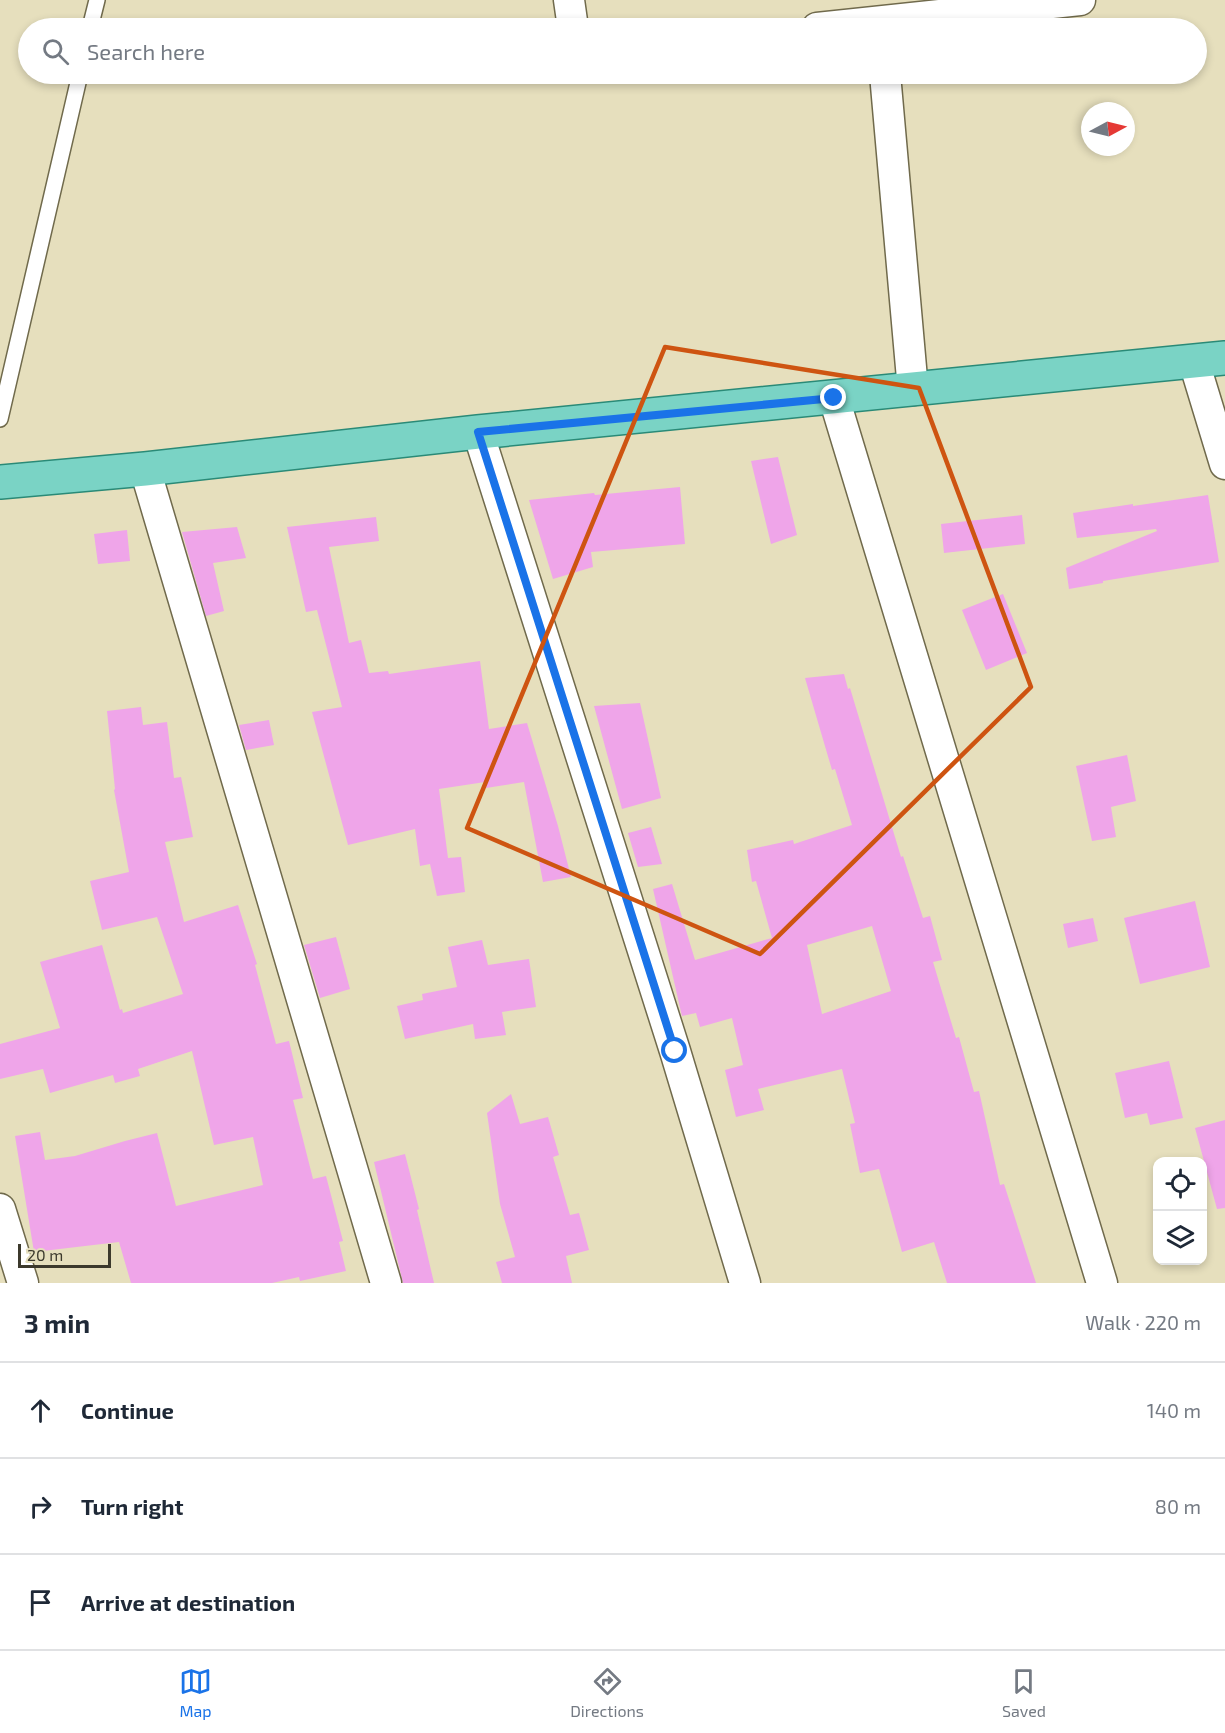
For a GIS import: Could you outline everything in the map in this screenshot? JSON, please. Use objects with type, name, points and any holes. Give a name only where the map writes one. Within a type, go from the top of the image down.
[{"type":"main road","points":[[0,482],[1210,360]]},
{"type":"street","points":[[569,0],[572,18]]},
{"type":"street","points":[[880,17],[1080,0]]},
{"type":"street","points":[[886,84],[913,390]]},
{"type":"street","points":[[1210,360],[1225,464]]},
{"type":"street","points":[[834,398],[1102,1283]]},
{"type":"street","points":[[478,432],[675,1051],[745,1283]]},
{"type":"street","points":[[145,469],[386,1283]]},
{"type":"street","points":[[0,1209],[23,1283]]},
{"type":"lane","points":[[92,18],[97,0]]},
{"type":"lane","points":[[0,419],[78,84]]},
{"type":"highlighted area","points":[[665,347],[919,388],[1031,687],[760,954],[467,828]]},
{"type":"building","points":[[778,457],[797,535],[771,544],[751,461]]},
{"type":"building","points":[[680,487],[685,544],[591,552],[593,567],[553,579],[529,500]]},
{"type":"building","points":[[1208,495],[1219,562],[1103,581],[1103,583],[1069,589],[1066,568],[1157,531],[1156,529],[1077,538],[1073,513]]},
{"type":"building","points":[[1022,515],[1025,544],[944,553],[941,524]]},
{"type":"building","points":[[376,517],[379,541],[329,547],[349,643],[361,640],[369,673],[388,671],[389,674],[480,661],[489,729],[527,723],[571,877],[543,882],[524,782],[486,788],[485,782],[439,789],[448,858],[461,857],[465,892],[437,896],[430,864],[420,866],[415,829],[348,845],[312,712],[342,707],[317,610],[306,612],[287,527]]},
{"type":"building","points":[[237,527],[246,558],[213,563],[224,611],[206,616],[182,532]]},
{"type":"building","points":[[127,530],[130,561],[98,564],[94,534]]},
{"type":"building","points":[[1003,594],[1027,653],[986,670],[962,610]]},
{"type":"building","points":[[844,674],[848,689],[850,688],[901,857],[903,856],[923,918],[930,916],[942,960],[933,962],[956,1038],[959,1037],[974,1092],[979,1091],[1000,1185],[1004,1184],[1036,1283],[947,1283],[934,1242],[902,1252],[879,1169],[860,1173],[850,1124],[855,1123],[842,1069],[758,1089],[764,1110],[736,1117],[725,1070],[743,1065],[732,1018],[700,1027],[696,1013],[682,1016],[653,889],[672,884],[695,960],[772,938],[756,881],[752,882],[747,850],[793,840],[794,844],[852,825],[835,769],[832,770],[805,678]],"holes":[[[872,926],[891,991],[822,1014],[807,945]]]},
{"type":"building","points":[[640,703],[661,798],[622,809],[594,706]]},
{"type":"building","points":[[141,707],[143,725],[167,722],[174,778],[181,777],[193,837],[165,842],[184,922],[238,905],[257,964],[255,965],[276,1044],[289,1041],[303,1098],[293,1100],[313,1179],[326,1176],[343,1241],[339,1242],[346,1271],[300,1281],[299,1277],[272,1283],[131,1283],[119,1242],[34,1252],[15,1136],[40,1132],[45,1160],[75,1156],[157,1133],[176,1206],[263,1185],[253,1137],[214,1145],[192,1051],[138,1069],[140,1076],[115,1083],[113,1075],[50,1093],[43,1069],[0,1079],[0,1044],[60,1028],[40,962],[102,945],[120,1010],[122,1009],[123,1013],[183,994],[157,917],[102,930],[90,881],[129,872],[114,790],[107,711]]},
{"type":"building","points":[[269,720],[274,745],[246,750],[239,725]]},
{"type":"building","points":[[1127,755],[1136,801],[1111,807],[1116,837],[1092,841],[1076,766]]},
{"type":"building","points":[[651,827],[662,864],[638,867],[628,833]]},
{"type":"building","points":[[1195,901],[1210,967],[1140,984],[1124,918]]},
{"type":"building","points":[[1093,918],[1098,941],[1068,948],[1063,924]]},
{"type":"building","points":[[336,937],[350,989],[320,998],[304,945]]},
{"type":"building","points":[[482,940],[488,965],[529,959],[536,1007],[502,1012],[506,1035],[475,1039],[473,1024],[405,1039],[397,1006],[423,1000],[422,994],[457,987],[448,947]]},
{"type":"building","points":[[1169,1061],[1183,1118],[1150,1125],[1147,1113],[1125,1118],[1115,1073]]},
{"type":"building","points":[[511,1094],[520,1124],[548,1117],[559,1155],[553,1157],[570,1215],[579,1213],[589,1250],[566,1256],[572,1283],[502,1283],[496,1262],[515,1257],[500,1204],[487,1113]]},
{"type":"building","points":[[1225,1120],[1225,1208],[1217,1209],[1207,1172],[1207,1157],[1203,1157],[1195,1128]]},
{"type":"building","points":[[405,1154],[434,1283],[403,1283],[374,1162]]},
{"type":"route","points":[[675,1051],[478,432],[834,398]]}]
